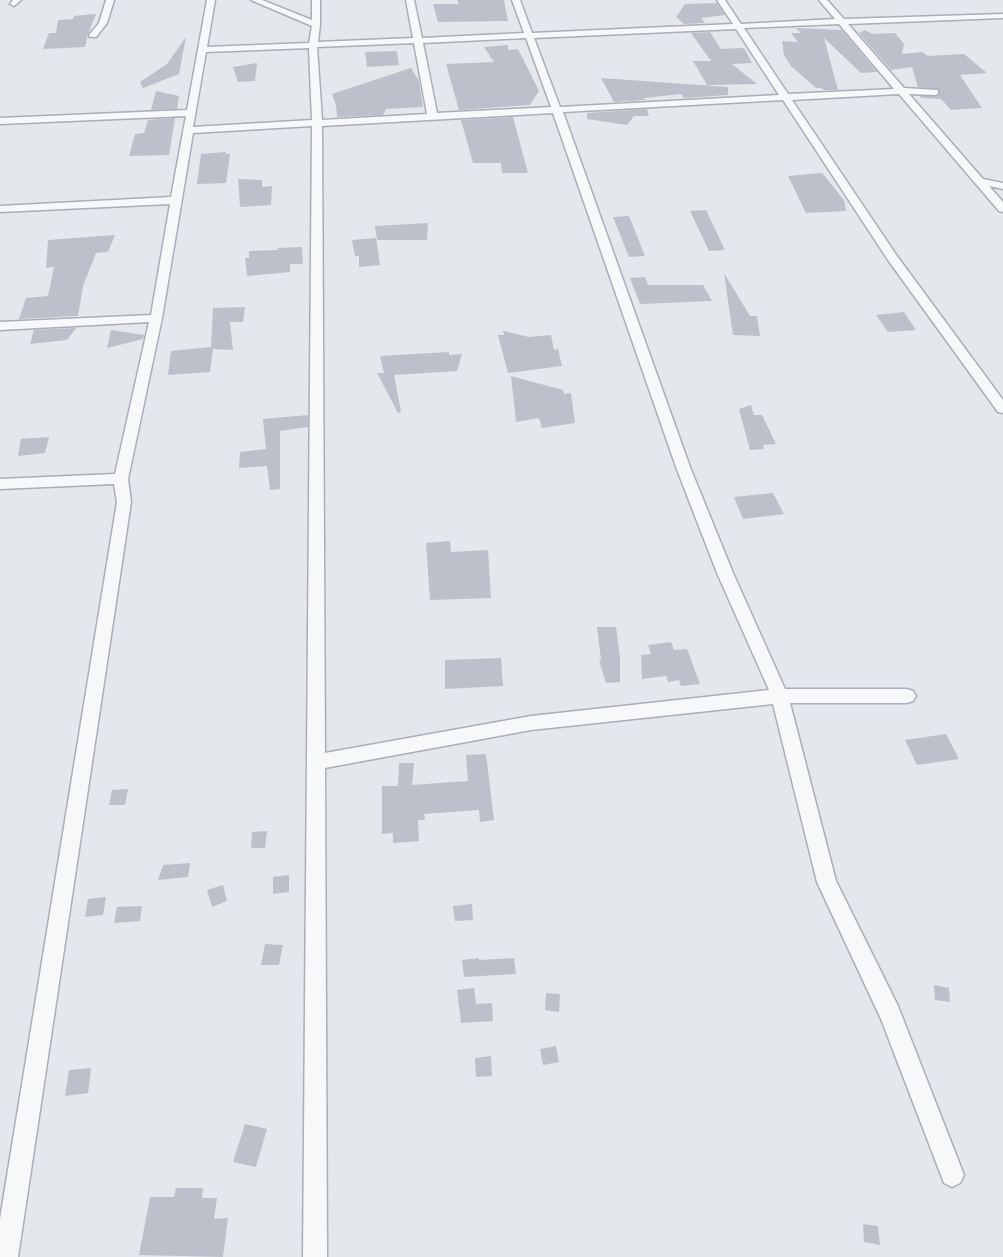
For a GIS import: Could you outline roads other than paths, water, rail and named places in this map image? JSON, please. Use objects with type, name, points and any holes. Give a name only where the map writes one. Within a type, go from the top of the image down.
[{"type":"street","points":[[93,35],[103,23],[110,0]]},
{"type":"street","points":[[6,1257],[124,502],[120,479],[156,318],[211,0]]},
{"type":"street","points":[[255,0],[316,25]]},
{"type":"street","points":[[315,1257],[317,124],[313,45],[316,25],[316,0]]},
{"type":"street","points":[[410,0],[433,118]]},
{"type":"street","points":[[516,0],[684,467],[725,572],[780,696],[827,882],[890,1014],[952,1175]]},
{"type":"street","points":[[722,0],[892,258],[1003,408]]},
{"type":"street","points":[[823,0],[1003,209]]},
{"type":"street","points":[[202,50],[842,21],[1003,16]]},
{"type":"street","points":[[187,130],[900,91],[935,92]]},
{"type":"street","points":[[0,121],[191,113]]},
{"type":"street","points":[[978,181],[1003,186]]},
{"type":"street","points":[[0,209],[177,200]]},
{"type":"street","points":[[0,326],[156,318]]},
{"type":"street","points":[[0,484],[120,479]]},
{"type":"street","points":[[316,762],[531,723],[780,696],[908,696]]}]
